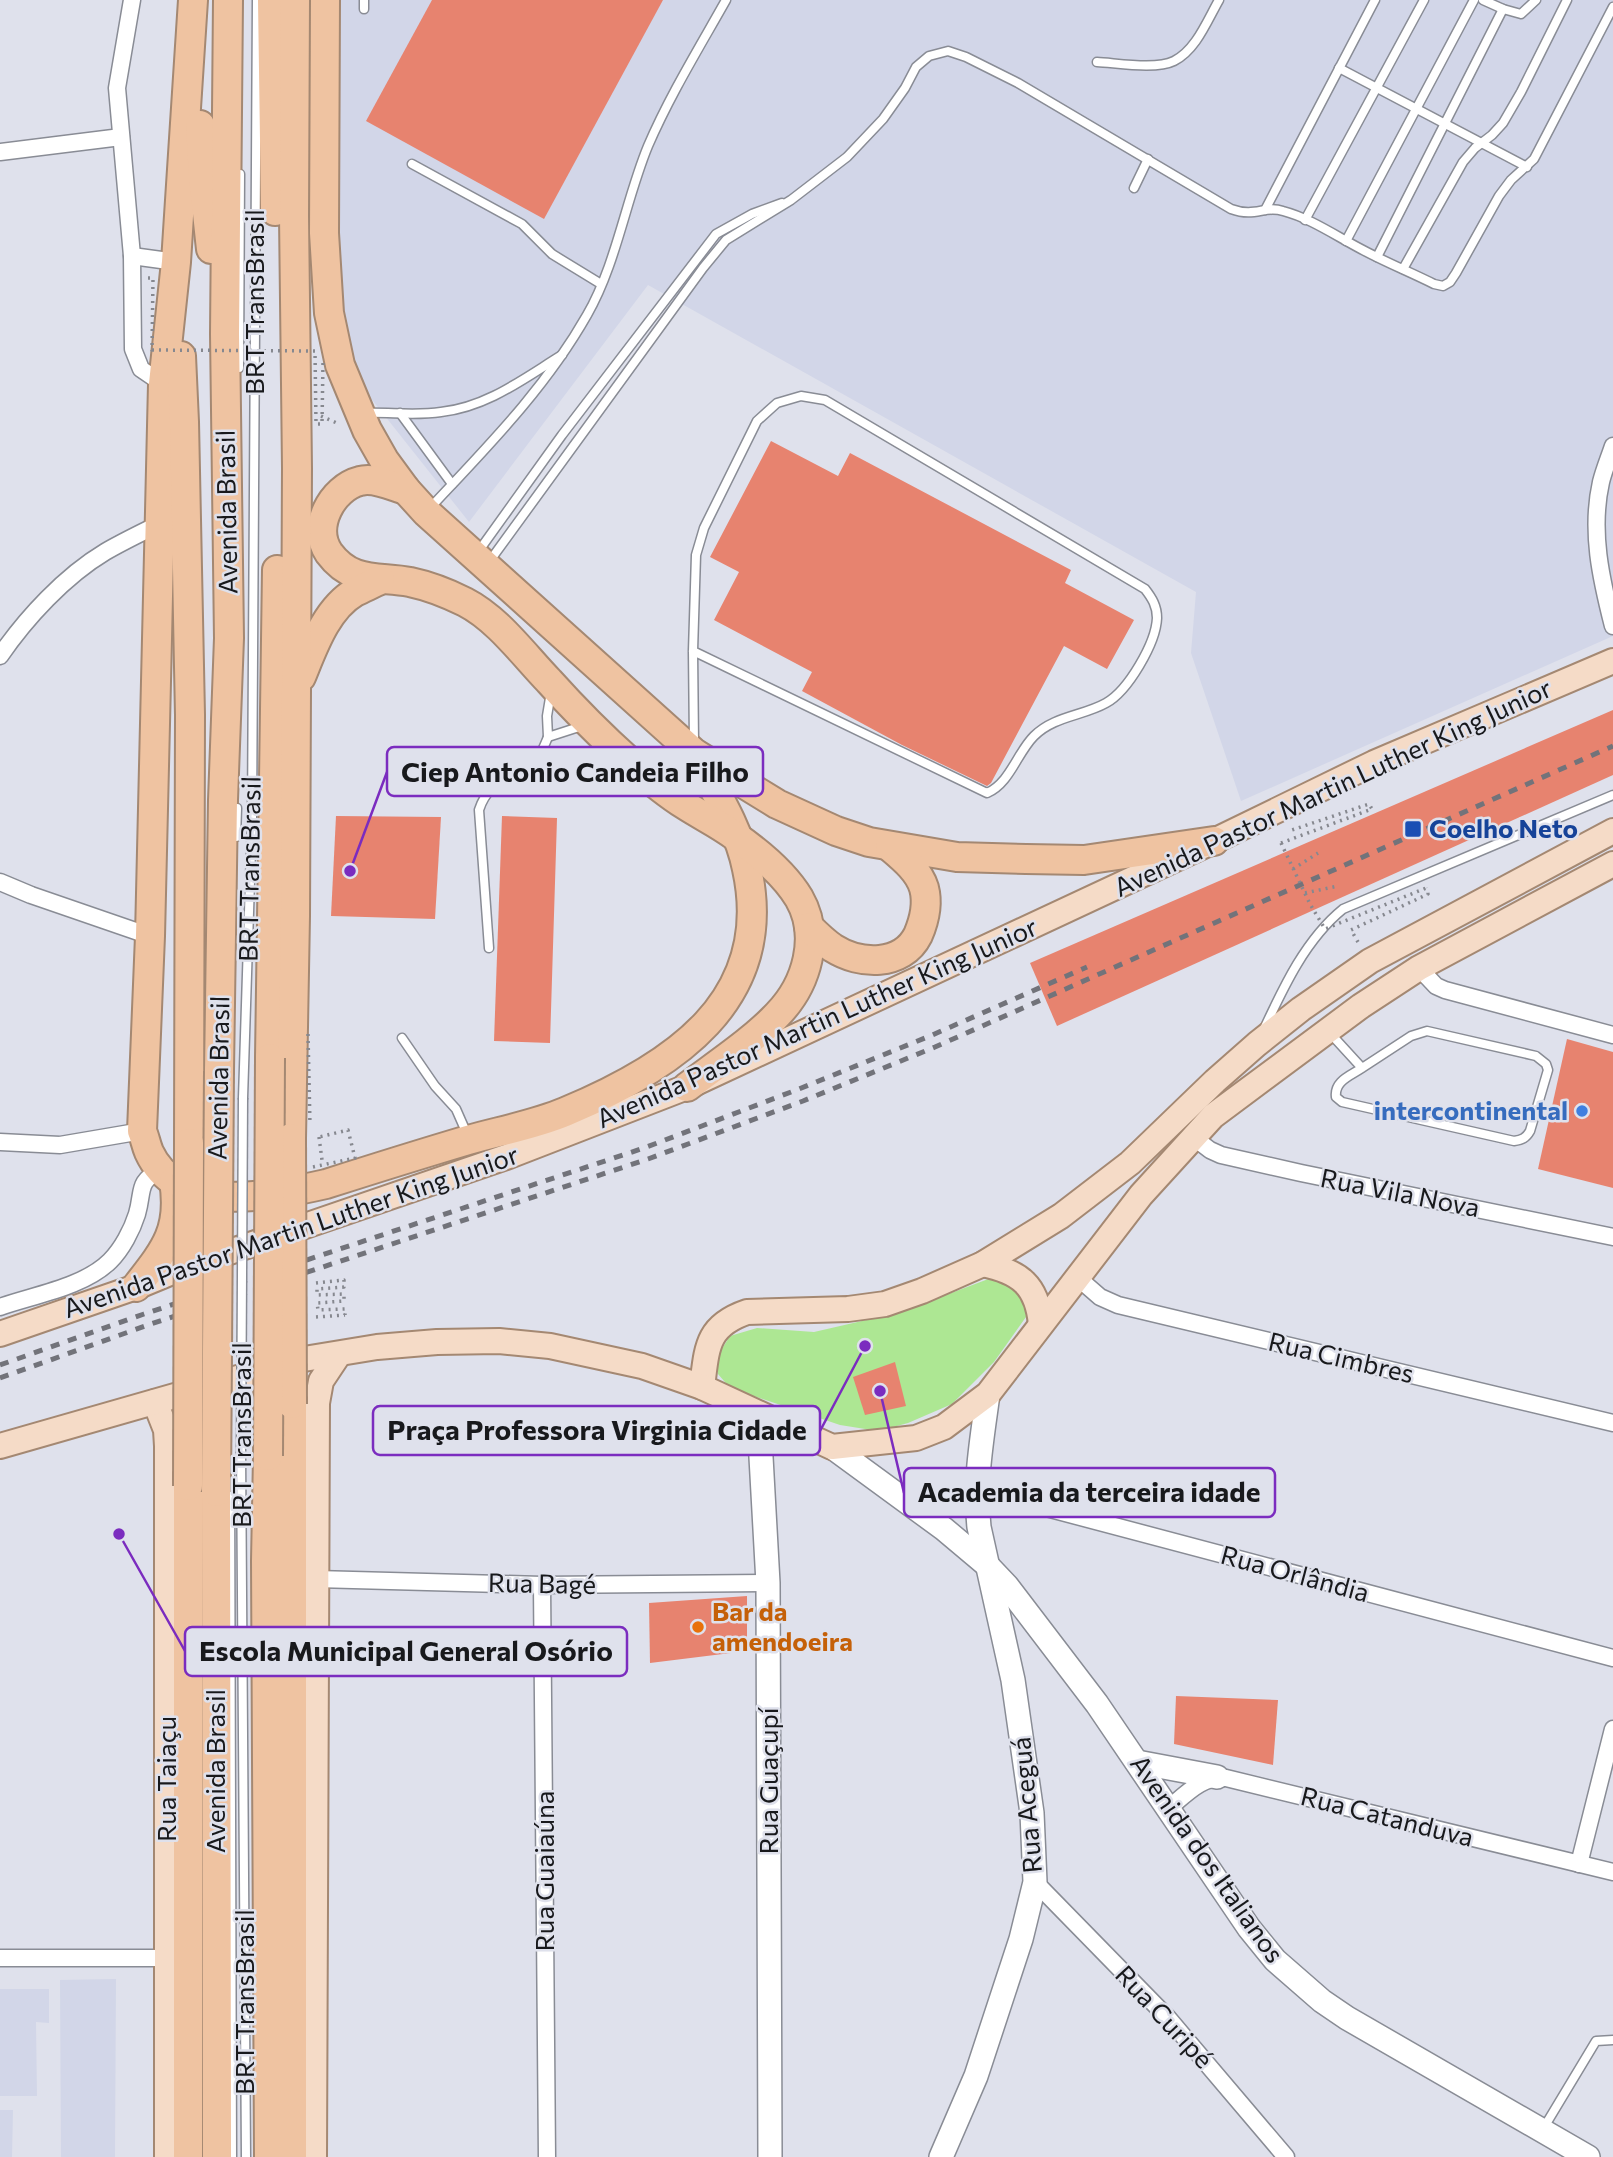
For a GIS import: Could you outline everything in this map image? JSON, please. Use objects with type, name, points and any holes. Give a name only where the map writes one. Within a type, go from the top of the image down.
[{"type":"highway","name":"Avenida Brasil","points":[[142,1131],[150,936],[163,384],[176,262],[194,0]]},
{"type":"highway","points":[[194,0],[203,177],[225,334]]},
{"type":"highway","name":"Avenida Brasil","points":[[188,2157],[202,1489],[219,1071],[223,800],[229,638],[225,334],[228,0]]},
{"type":"highway","name":"Avenida Brasil","points":[[269,2157],[266,1589],[255,1455],[270,1058],[278,480],[272,0]]},
{"type":"highway","points":[[292,2157],[291,1138],[297,468],[295,0]]},
{"type":"highway","points":[[325,0],[324,233],[332,363],[384,460],[426,512],[694,753],[749,788],[807,819],[869,842],[957,857],[1084,860],[1214,841]]},
{"type":"highway","name":"Avenida Brasil","points":[[176,262],[184,422],[190,715],[189,1143],[202,1489],[217,2157]]},
{"type":"highway","points":[[406,490],[363,480],[338,493],[329,505],[323,536],[327,549],[335,560],[358,575],[434,588],[467,603],[497,626],[589,725],[645,776],[736,836],[778,872],[803,906],[808,927],[808,962],[792,998],[769,1023],[687,1087]]},
{"type":"highway","points":[[296,688],[316,643],[335,610],[353,593],[380,580]]},
{"type":"highway","points":[[167,1175],[196,1192],[236,1197],[287,1193],[326,1184],[563,1113],[625,1084],[669,1058],[697,1035],[723,1005],[747,951],[750,933],[751,902],[747,868],[724,809],[694,753]]},
{"type":"highway","points":[[808,927],[833,948],[865,960],[896,957],[907,951],[923,924],[926,905],[924,888],[913,868],[890,847]]},
{"type":"highway","points":[[136,1287],[162,1253],[172,1234],[177,1203],[167,1175],[150,1153],[142,1131]]},
{"type":"main road","name":"Avenida Pastor Martin Luther King Junior","points":[[0,1334],[509,1156],[687,1087],[1214,841],[1374,763],[1613,661]]},
{"type":"main road","points":[[702,1387],[706,1355],[713,1336],[722,1324],[733,1317],[747,1312],[848,1309],[885,1304],[984,1264],[1061,1216],[1130,1163],[1256,1044],[1370,961],[1613,831]]},
{"type":"main road","points":[[0,1446],[304,1359],[377,1347],[437,1342],[499,1341],[550,1346],[642,1366],[702,1387],[832,1447],[916,1437],[944,1427],[988,1394],[1141,1195],[1213,1116],[1327,1030],[1419,968],[1613,864]]},
{"type":"main road","points":[[984,1264],[998,1267],[1018,1277],[1031,1289],[1040,1308],[1041,1324]]},
{"type":"main road","points":[[314,2157],[317,1402],[321,1381],[339,1354]]},
{"type":"main road","name":"Rua Taiaçu","points":[[155,1402],[166,1430],[167,1446],[167,2157]]},
{"type":"street","points":[[132,0],[117,88],[132,256],[133,349],[141,369],[163,384]]},
{"type":"street","points":[[0,152],[121,137]]},
{"type":"street","points":[[132,256],[176,262]]},
{"type":"street","points":[[1613,446],[1601,483],[1596,529],[1602,581],[1613,626]]},
{"type":"street","points":[[0,656],[15,634],[38,609],[80,571],[104,553],[159,524]]},
{"type":"street","points":[[0,882],[150,936]]},
{"type":"street","points":[[1419,968],[1436,986],[1445,990],[1613,1035]]},
{"type":"street","points":[[0,1142],[60,1145],[142,1131]]},
{"type":"street","name":"Rua Vila Nova","points":[[1193,1137],[1221,1155],[1613,1237]]},
{"type":"street","points":[[0,1307],[48,1293],[89,1276],[109,1262],[120,1249],[137,1213],[143,1182],[148,1175],[167,1175]]},
{"type":"street","name":"Rua Cimbres","points":[[1077,1277],[1100,1297],[1118,1305],[1613,1423]]},
{"type":"street","name":"Avenida dos Italianos","points":[[988,1394],[979,1456],[977,1498],[979,1527],[988,1566]]},
{"type":"street","name":"Rua Guaçupí","points":[[748,1409],[756,1422],[760,1439],[768,1583],[770,2157]]},
{"type":"street","name":"Avenida dos Italianos","points":[[832,1447],[944,1529],[988,1566],[1022,1604],[1137,1762],[1250,1928],[1275,1960],[1296,1980],[1347,2018],[1588,2157]]},
{"type":"street","name":"Rua Orlândia","points":[[977,1498],[1020,1501],[1613,1658]]},
{"type":"street","name":"Rua Aceguá","points":[[941,2157],[976,2076],[1021,1939],[1035,1882],[1032,1813],[1013,1680],[988,1566]]},
{"type":"street","name":"Rua Bagé","points":[[316,1579],[542,1585],[768,1583]]},
{"type":"street","name":"Rua Guaiaúna","points":[[542,1585],[547,2157]]},
{"type":"street","points":[[1580,1864],[1613,1729]]},
{"type":"street","points":[[1137,1762],[1217,1777]]},
{"type":"street","points":[[1169,1808],[1201,1783],[1217,1777]]},
{"type":"street","name":"Rua Catanduva","points":[[1217,1777],[1613,1872]]},
{"type":"street","name":"Rua Curipé","points":[[1035,1882],[1168,2018],[1286,2157]]},
{"type":"street","points":[[0,1958],[167,1958]]},
{"type":"lane","name":"BRT TransBrasil","points":[[246,2157],[255,1455],[243,1098],[252,819],[257,0]]},
{"type":"lane","points":[[426,512],[538,390],[589,313],[648,146],[726,0]]},
{"type":"lane","points":[[1097,62],[1157,65],[1172,62],[1196,40],[1219,0]]},
{"type":"lane","points":[[1265,210],[1375,0]]},
{"type":"lane","points":[[1305,220],[1424,0]]},
{"type":"lane","points":[[1346,241],[1474,0]]},
{"type":"lane","points":[[1483,0],[1521,14],[1536,0]]},
{"type":"lane","points":[[1403,269],[1463,162],[1503,122],[1567,0]]},
{"type":"lane","points":[[480,561],[726,240],[791,200],[847,157],[905,88],[916,67],[929,56],[948,51],[1018,83],[1231,209],[1244,214],[1282,210],[1434,284],[1444,286],[1450,282],[1499,196],[1511,180],[1527,167],[1541,147],[1613,7]]},
{"type":"lane","points":[[1377,257],[1503,9]]},
{"type":"lane","points":[[1339,68],[1527,167]]},
{"type":"lane","points":[[1134,188],[1148,159]]},
{"type":"lane","points":[[412,164],[522,223],[552,254],[601,284]]},
{"type":"lane","name":"BRT TransBrasil","points":[[239,374],[240,166]]},
{"type":"lane","points":[[480,561],[570,425],[716,234],[752,214],[791,200]]},
{"type":"lane","points":[[360,414],[441,412],[471,406],[500,394],[564,354]]},
{"type":"lane","points":[[693,651],[987,793],[996,789],[1029,742],[1050,724],[1104,704],[1117,696],[1127,685],[1152,640],[1157,618],[1154,600],[1145,589],[825,400],[801,396],[777,403],[757,421],[704,528],[696,555],[693,651],[694,753]]},
{"type":"lane","points":[[400,414],[452,484]]},
{"type":"lane","points":[[238,596],[238,665]]},
{"type":"lane","points":[[489,948],[479,810],[487,792],[534,762],[541,753],[548,737],[547,716],[552,685]]},
{"type":"lane","points":[[548,737],[589,725]]},
{"type":"lane","points":[[1256,1044],[1283,989],[1307,949],[1320,930],[1343,909],[1613,795]]},
{"type":"lane","name":"BRT TransBrasil","points":[[236,846],[237,804]]},
{"type":"lane","points":[[1327,1030],[1362,1068]]},
{"type":"lane","points":[[1427,1031],[1536,1056],[1546,1064],[1548,1070],[1530,1131],[1521,1140],[1514,1141],[1342,1102],[1336,1097],[1338,1083],[1362,1068],[1411,1036],[1427,1031]]},
{"type":"lane","points":[[402,1038],[435,1086],[456,1110],[470,1140]]},
{"type":"lane","points":[[229,1211],[230,1186]]},
{"type":"lane","points":[[229,1238],[229,1265]]},
{"type":"lane","name":"BRT TransBrasil","points":[[230,1372],[230,1385]]},
{"type":"lane","name":"BRT TransBrasil","points":[[230,1466],[232,2157]]},
{"type":"lane","points":[[1543,2130],[1596,2041],[1613,2040]]},
{"type":"path","points":[[148,278],[153,278],[152,350],[315,351],[316,424],[322,424],[332,363]]},
{"type":"path","points":[[1279,808],[1292,831],[1370,804],[1372,809],[1281,843],[1325,929],[1426,888],[1428,894],[1351,930],[1362,948]]},
{"type":"path","points":[[1293,869],[1318,853]]},
{"type":"path","points":[[1305,893],[1338,886]]},
{"type":"path","points":[[311,1168],[355,1158],[348,1130],[319,1137]]},
{"type":"path","points":[[315,1321],[313,1283],[344,1280],[344,1287],[317,1289],[317,1295],[344,1294],[344,1301],[317,1303],[318,1310],[345,1308],[345,1315]]},
{"type":"shaded area","points":[[334,0],[1613,0],[1613,636],[1241,801],[1191,653],[1196,592],[648,285],[469,522],[358,382],[334,281]]},
{"type":"shaded area","points":[[116,1979],[115,2157],[61,2157],[60,1980]]},
{"type":"shaded area","points":[[0,1989],[49,1989],[49,2023],[36,2022],[37,2096],[0,2096]]},
{"type":"shaded area","points":[[0,2110],[13,2110],[12,2157],[0,2157]]},
{"type":"green space","points":[[991,1278],[1031,1294],[1026,1317],[994,1362],[952,1404],[908,1423],[878,1431],[840,1425],[730,1388],[718,1374],[718,1355],[730,1336],[757,1328],[814,1332],[901,1312]]},
{"type":"building","points":[[432,0],[663,0],[544,219],[366,121]]},
{"type":"building","points":[[771,441],[838,476],[850,453],[1071,570],[1065,583],[1134,620],[1107,669],[1064,646],[987,786],[902,745],[802,691],[812,672],[714,620],[739,572],[710,557]]},
{"type":"building","points":[[1613,710],[1613,775],[1057,1026],[1030,963]]},
{"type":"building","points":[[336,816],[441,817],[435,919],[331,916]]},
{"type":"building","points":[[502,816],[557,818],[550,1043],[494,1041]]},
{"type":"building","name":"intercontinental","points":[[1567,1039],[1613,1052],[1613,1188],[1538,1169]]},
{"type":"building","points":[[895,1362],[906,1406],[865,1415],[853,1377]]},
{"type":"building","name":"Bar da amendoeira","points":[[747,1596],[747,1651],[650,1663],[649,1603]]},
{"type":"building","points":[[1176,1696],[1278,1700],[1273,1765],[1174,1744]]},
{"type":"railway","points":[[0,1378],[148,1325],[648,1159],[803,1101],[935,1047],[1613,746]]},
{"type":"railway","points":[[0,1365],[144,1314],[644,1148],[930,1036],[1087,967]]},
{"type":"place","name":"Coelho Neto","points":[[1413,829]]},
{"type":"place","name":"Ciep Antonio Candeia Filho","points":[[350,871]]},
{"type":"place","name":"intercontinental","points":[[1582,1111]]},
{"type":"place","name":"Praça Professora Virginia Cidade","points":[[865,1346]]},
{"type":"place","name":"Academia da terceira idade","points":[[880,1391]]},
{"type":"place","name":"Escola Municipal General Osório","points":[[119,1534]]},
{"type":"place","name":"Bar da amendoeira","points":[[698,1627]]}]
